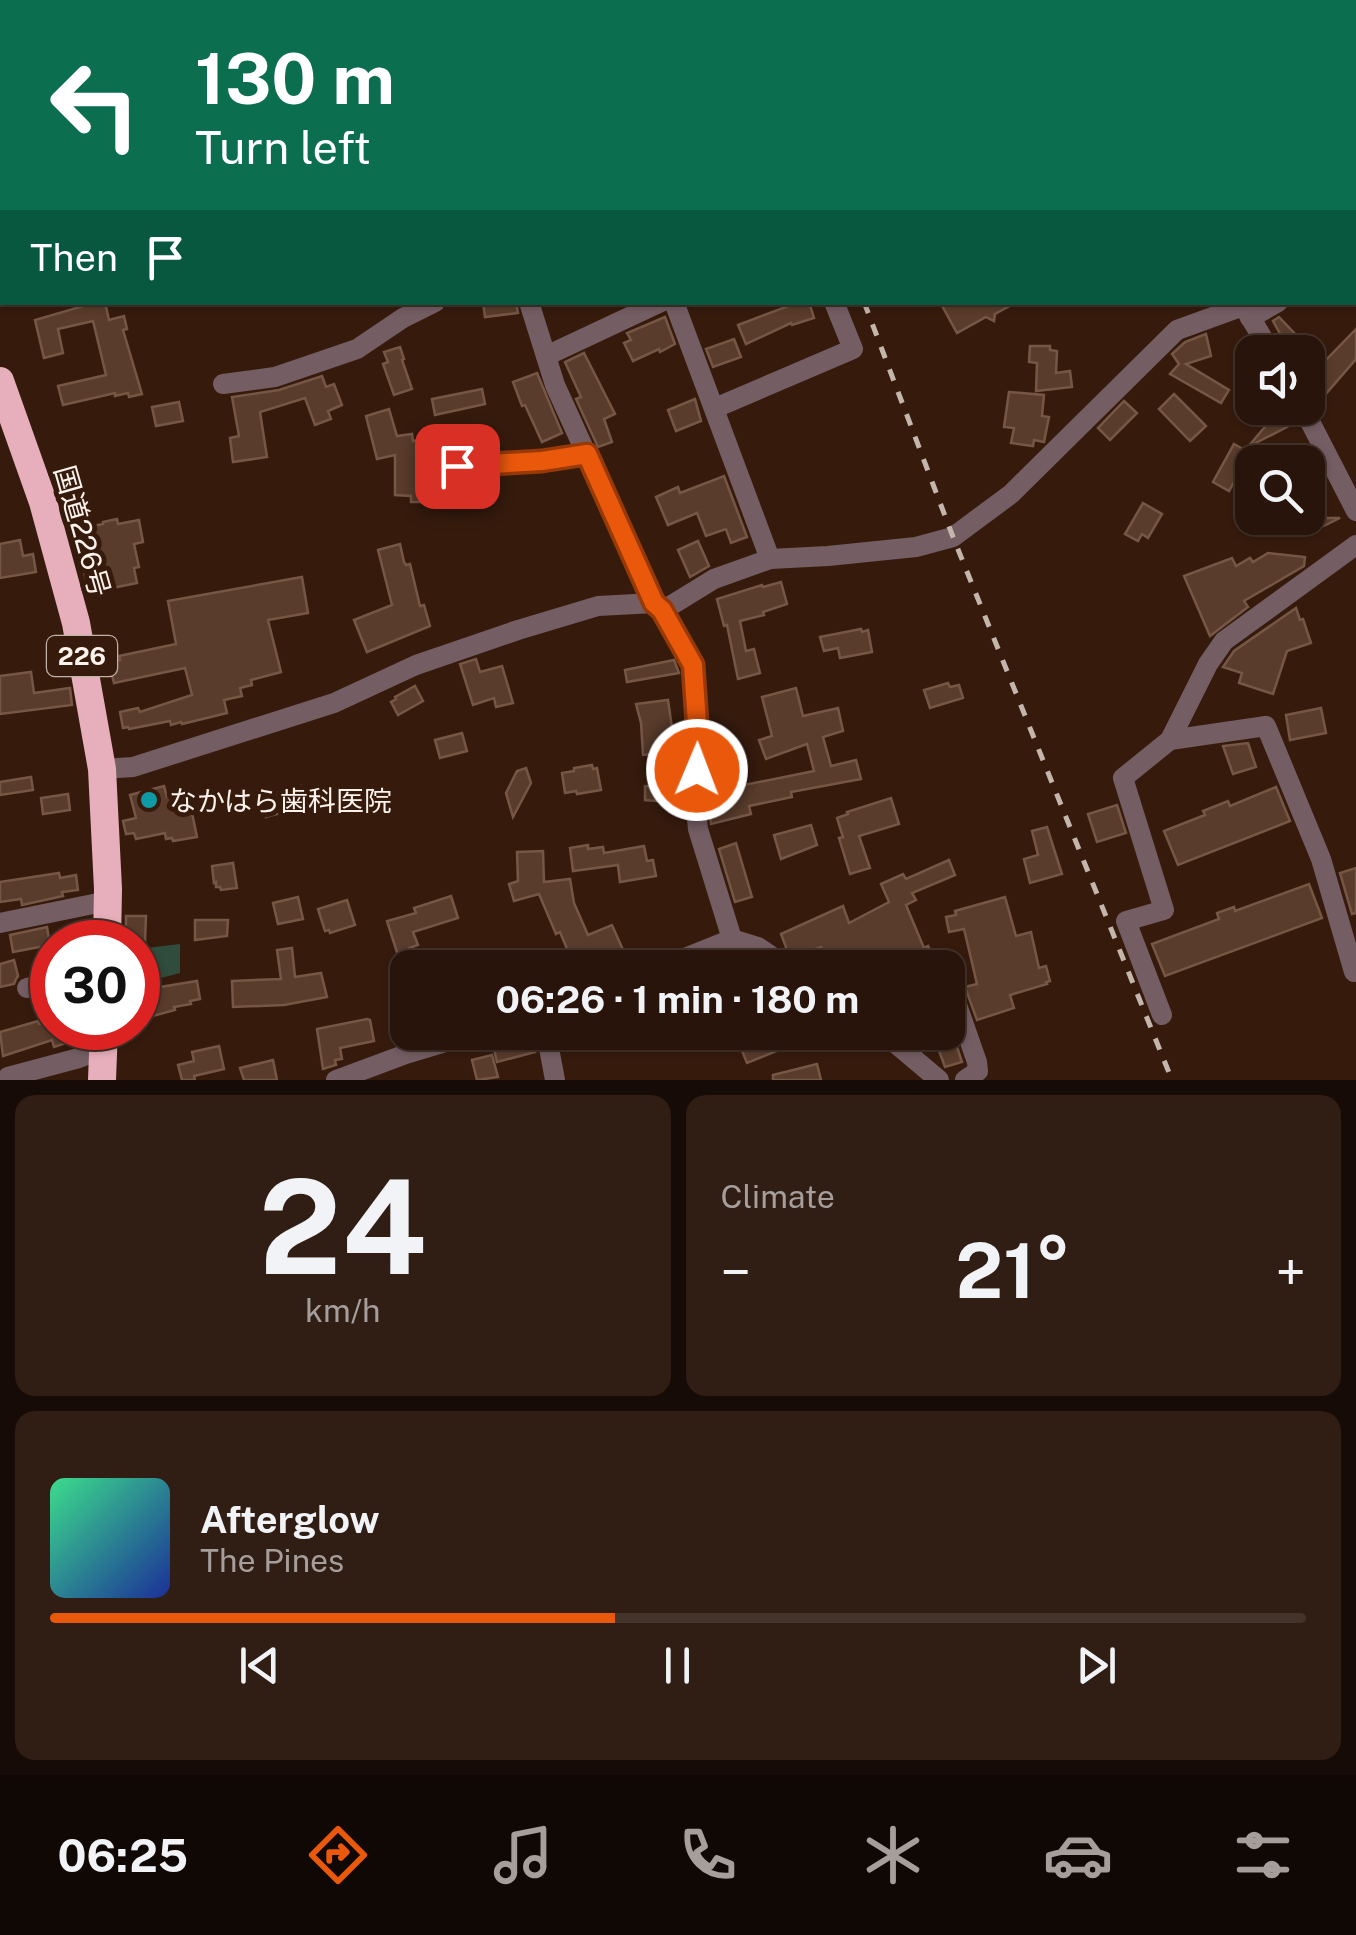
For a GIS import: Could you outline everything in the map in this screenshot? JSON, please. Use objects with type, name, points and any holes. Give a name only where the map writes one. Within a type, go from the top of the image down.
[{"type":"highway","name":"国道226号","points":[[0,381],[43,502],[76,623],[102,769],[108,920]]},
{"type":"highway","points":[[102,1080],[103,1050]]},
{"type":"street","points":[[223,384],[276,378],[357,349],[429,305]]},
{"type":"street","points":[[530,305],[555,386],[658,607],[693,665],[698,722],[698,829],[732,939]]},
{"type":"street","points":[[546,356],[656,305]]},
{"type":"street","points":[[675,305],[770,559]]},
{"type":"street","points":[[715,408],[853,349],[835,305]]},
{"type":"street","points":[[102,769],[134,767],[334,702],[416,664],[566,615],[598,606],[658,607],[714,579],[770,559],[916,546],[954,537],[1011,494],[1177,330],[1245,309],[1261,335]]},
{"type":"street","points":[[1312,425],[1356,511]]},
{"type":"street","points":[[457,466],[587,454]]},
{"type":"street","points":[[1162,1015],[1126,921],[1164,910],[1123,778],[1170,740],[1208,664],[1224,641],[1356,545]]},
{"type":"street","points":[[1170,740],[1266,726],[1321,859],[1354,972]]},
{"type":"street","points":[[0,923],[108,901]]},
{"type":"street","points":[[705,950],[732,939],[762,950]]},
{"type":"street","points":[[965,1029],[978,1072],[966,1080]]},
{"type":"street","points":[[8,1077],[79,1058],[89,1050]]},
{"type":"street","points":[[336,1080],[419,1050]]},
{"type":"street","points":[[549,1050],[555,1080]]},
{"type":"street","points":[[903,1050],[939,1080]]},
{"type":"green space","points":[[180,944],[180,973],[160,978],[160,946]]},
{"type":"building","points":[[87,305],[106,305],[109,320],[124,316],[127,329],[123,330],[142,394],[129,397],[128,393],[115,393],[63,405],[58,386],[106,375],[93,321],[58,329],[63,353],[44,358],[35,320]]},
{"type":"building","points":[[483,305],[517,305],[518,313],[485,317]]},
{"type":"building","points":[[791,305],[810,305],[814,318],[791,323],[746,344],[738,325]]},
{"type":"building","points":[[942,305],[1012,305],[995,314],[994,321],[986,317],[957,333]]},
{"type":"building","points":[[665,317],[675,344],[633,361],[624,343],[631,340],[627,333]]},
{"type":"building","points":[[1279,317],[1296,335],[1281,335],[1273,321]]},
{"type":"building","points":[[1356,329],[1356,359],[1325,395],[1325,361]]},
{"type":"building","points":[[1206,334],[1211,356],[1186,364],[1229,390],[1221,403],[1170,374],[1179,364],[1172,354],[1185,342]]},
{"type":"building","points":[[734,339],[741,357],[713,367],[706,349]]},
{"type":"building","points":[[1030,346],[1050,346],[1050,350],[1057,351],[1056,373],[1070,371],[1072,387],[1036,391],[1037,363],[1029,362]]},
{"type":"building","points":[[400,347],[412,389],[394,395],[383,364],[388,362],[384,352]]},
{"type":"building","points":[[584,353],[615,414],[604,419],[612,442],[598,447],[576,399],[581,397],[565,362]]},
{"type":"building","points":[[537,373],[562,433],[542,442],[513,382]]},
{"type":"building","points":[[322,376],[326,387],[334,384],[342,405],[328,411],[331,419],[315,425],[305,398],[260,412],[267,457],[233,462],[230,438],[239,436],[232,397],[279,390]]},
{"type":"building","points":[[482,389],[485,404],[435,415],[432,399]]},
{"type":"building","points":[[1009,392],[1044,395],[1042,416],[1049,417],[1044,442],[1034,440],[1033,446],[1011,443],[1014,428],[1004,427]]},
{"type":"building","points":[[1174,394],[1206,426],[1190,441],[1159,409]]},
{"type":"building","points":[[695,399],[701,421],[676,431],[668,410]]},
{"type":"building","points":[[1124,401],[1137,413],[1110,440],[1098,428]]},
{"type":"building","points":[[179,402],[183,421],[156,426],[152,407]]},
{"type":"building","points":[[389,409],[397,436],[412,434],[413,441],[451,435],[454,453],[432,460],[431,502],[411,502],[411,496],[395,495],[395,455],[377,459],[366,416]]},
{"type":"building","points":[[1266,425],[1289,425],[1289,426],[1250,445]]},
{"type":"building","points":[[1236,445],[1235,480],[1229,491],[1213,482]]},
{"type":"building","points":[[724,476],[747,537],[731,543],[726,529],[706,536],[697,513],[668,525],[656,497],[678,487],[680,493]]},
{"type":"building","points":[[1143,503],[1162,514],[1148,538],[1142,534],[1138,541],[1125,534]]},
{"type":"building","points":[[117,519],[118,524],[139,520],[143,542],[134,544],[139,567],[134,568],[137,583],[112,588],[110,578],[86,582],[77,529]]},
{"type":"building","points":[[20,540],[23,556],[33,554],[36,572],[0,578],[0,544]]},
{"type":"building","points":[[698,541],[709,566],[690,577],[678,550]]},
{"type":"building","points":[[400,544],[430,626],[367,652],[354,620],[392,605],[378,550]]},
{"type":"building","points":[[1268,553],[1305,557],[1304,566],[1244,601],[1248,607],[1210,636],[1184,576],[1232,558],[1236,566],[1250,558],[1253,562]]},
{"type":"building","points":[[302,577],[308,613],[268,620],[281,672],[251,680],[252,685],[240,688],[242,696],[224,700],[227,713],[182,724],[171,725],[170,721],[123,728],[120,712],[138,708],[140,712],[192,695],[185,668],[114,683],[109,662],[120,660],[119,656],[176,644],[168,601]]},
{"type":"building","points":[[781,582],[787,604],[740,621],[746,651],[754,649],[760,673],[738,679],[727,625],[724,626],[717,599]]},
{"type":"building","points":[[1296,608],[1311,643],[1287,651],[1273,694],[1239,683],[1242,673],[1223,667],[1234,651]]},
{"type":"building","points":[[868,630],[872,652],[840,658],[838,648],[824,651],[820,637]]},
{"type":"building","points":[[476,659],[480,672],[502,666],[513,703],[496,707],[494,698],[473,705],[460,664]]},
{"type":"building","points":[[674,660],[679,673],[627,682],[625,670]]},
{"type":"building","points":[[31,672],[34,693],[70,688],[72,705],[0,714],[0,676]]},
{"type":"building","points":[[948,683],[950,687],[959,685],[963,698],[930,708],[924,690]]},
{"type":"building","points":[[415,686],[423,701],[398,715],[391,702]]},
{"type":"building","points":[[796,688],[803,716],[838,708],[843,731],[823,737],[831,766],[856,760],[861,779],[791,792],[792,797],[749,806],[751,814],[711,824],[709,806],[732,800],[729,788],[814,771],[807,744],[766,759],[759,740],[772,736],[762,697]]},
{"type":"building","points":[[668,700],[674,742],[682,743],[681,803],[645,800],[645,786],[663,787],[664,753],[643,755],[636,704]]},
{"type":"building","points":[[1321,708],[1326,733],[1290,740],[1286,715]]},
{"type":"building","points":[[462,733],[467,751],[440,758],[435,740]]},
{"type":"building","points":[[1248,743],[1256,767],[1233,774],[1223,746]]},
{"type":"building","points":[[592,765],[597,768],[601,790],[565,793],[562,773]]},
{"type":"building","points":[[526,768],[531,783],[513,817],[506,793],[517,771]]},
{"type":"building","points":[[31,777],[33,790],[0,795],[0,782]]},
{"type":"building","points":[[164,786],[167,797],[188,790],[197,837],[173,841],[166,839],[165,833],[136,839],[134,833],[126,834],[123,821],[136,818],[130,795]]},
{"type":"building","points":[[301,786],[306,806],[266,817],[261,797]]},
{"type":"building","points":[[1276,787],[1290,821],[1178,865],[1164,831],[1228,801],[1230,806]]},
{"type":"building","points":[[68,794],[70,810],[43,814],[41,798]]},
{"type":"building","points":[[891,798],[899,824],[859,836],[870,868],[850,874],[837,818]]},
{"type":"building","points":[[1117,805],[1126,833],[1097,842],[1088,814]]},
{"type":"building","points":[[811,825],[817,845],[781,859],[774,835]]},
{"type":"building","points":[[1047,827],[1062,874],[1030,883],[1024,859],[1038,855],[1032,831]]},
{"type":"building","points":[[736,843],[752,897],[735,902],[719,849]]},
{"type":"building","points":[[588,845],[588,849],[603,847],[604,853],[644,846],[647,861],[653,860],[656,876],[620,882],[618,865],[573,871],[570,848]]},
{"type":"building","points":[[543,851],[544,882],[570,879],[574,903],[588,935],[612,925],[623,950],[568,950],[539,894],[514,901],[509,884],[518,881],[517,852]]},
{"type":"building","points":[[949,860],[955,875],[912,893],[916,900],[906,905],[924,948],[928,946],[930,950],[787,950],[781,934],[843,906],[849,923],[889,902],[881,884],[903,874],[906,879]]},
{"type":"building","points":[[233,863],[237,888],[221,890],[214,883],[212,866]]},
{"type":"building","points":[[1356,868],[1356,913],[1352,914],[1340,873]]},
{"type":"building","points":[[59,873],[60,878],[76,875],[78,890],[22,905],[21,899],[0,902],[0,882]]},
{"type":"building","points":[[1309,884],[1322,918],[1165,976],[1152,944],[1219,919],[1217,913],[1234,907],[1235,911]]},
{"type":"building","points":[[451,896],[458,918],[413,932],[418,945],[410,950],[396,950],[387,921],[416,913],[414,908]]},
{"type":"building","points":[[298,897],[303,919],[278,924],[273,903]]},
{"type":"building","points":[[1005,897],[1016,936],[1031,932],[1039,968],[1046,966],[1050,981],[1010,995],[1014,1008],[977,1020],[965,987],[977,984],[964,929],[949,932],[946,917],[956,915],[955,911]]},
{"type":"building","points":[[347,900],[355,925],[325,931],[318,909]]},
{"type":"building","points":[[126,916],[146,916],[146,920],[126,920]]},
{"type":"building","points":[[195,920],[228,920],[227,936],[195,940]]},
{"type":"building","points":[[30,931],[30,949],[13,952],[10,935]]},
{"type":"building","points":[[292,948],[295,977],[321,973],[327,997],[284,1005],[233,1007],[232,981],[281,979],[277,950]]},
{"type":"building","points":[[14,960],[18,976],[14,984],[0,987],[0,964]]},
{"type":"building","points":[[197,981],[200,999],[160,1014],[160,987]]},
{"type":"building","points":[[367,1019],[374,1041],[340,1048],[342,1059],[323,1069],[317,1029]]},
{"type":"building","points":[[30,1023],[30,1047],[3,1056],[0,1032]]},
{"type":"building","points":[[219,1046],[224,1069],[194,1076],[195,1080],[182,1080],[178,1065],[194,1061],[192,1052]]},
{"type":"building","points":[[494,1050],[534,1050],[535,1052],[497,1062]]},
{"type":"building","points":[[744,1050],[779,1050],[747,1063]]},
{"type":"building","points":[[939,1050],[958,1050],[962,1062],[945,1067]]},
{"type":"building","points":[[492,1055],[498,1077],[477,1080],[472,1060]]},
{"type":"building","points":[[273,1060],[277,1080],[244,1080],[240,1068]]},
{"type":"building","points":[[817,1064],[821,1080],[773,1080],[773,1075]]},
{"type":"railway","points":[[865,305],[953,537],[1172,1080]]},
{"type":"place","name":"なかはら歯科医院","points":[[149,800]]},
{"type":"route","points":[[457,466],[587,454],[654,603],[662,610],[693,665],[697,770]]}]
